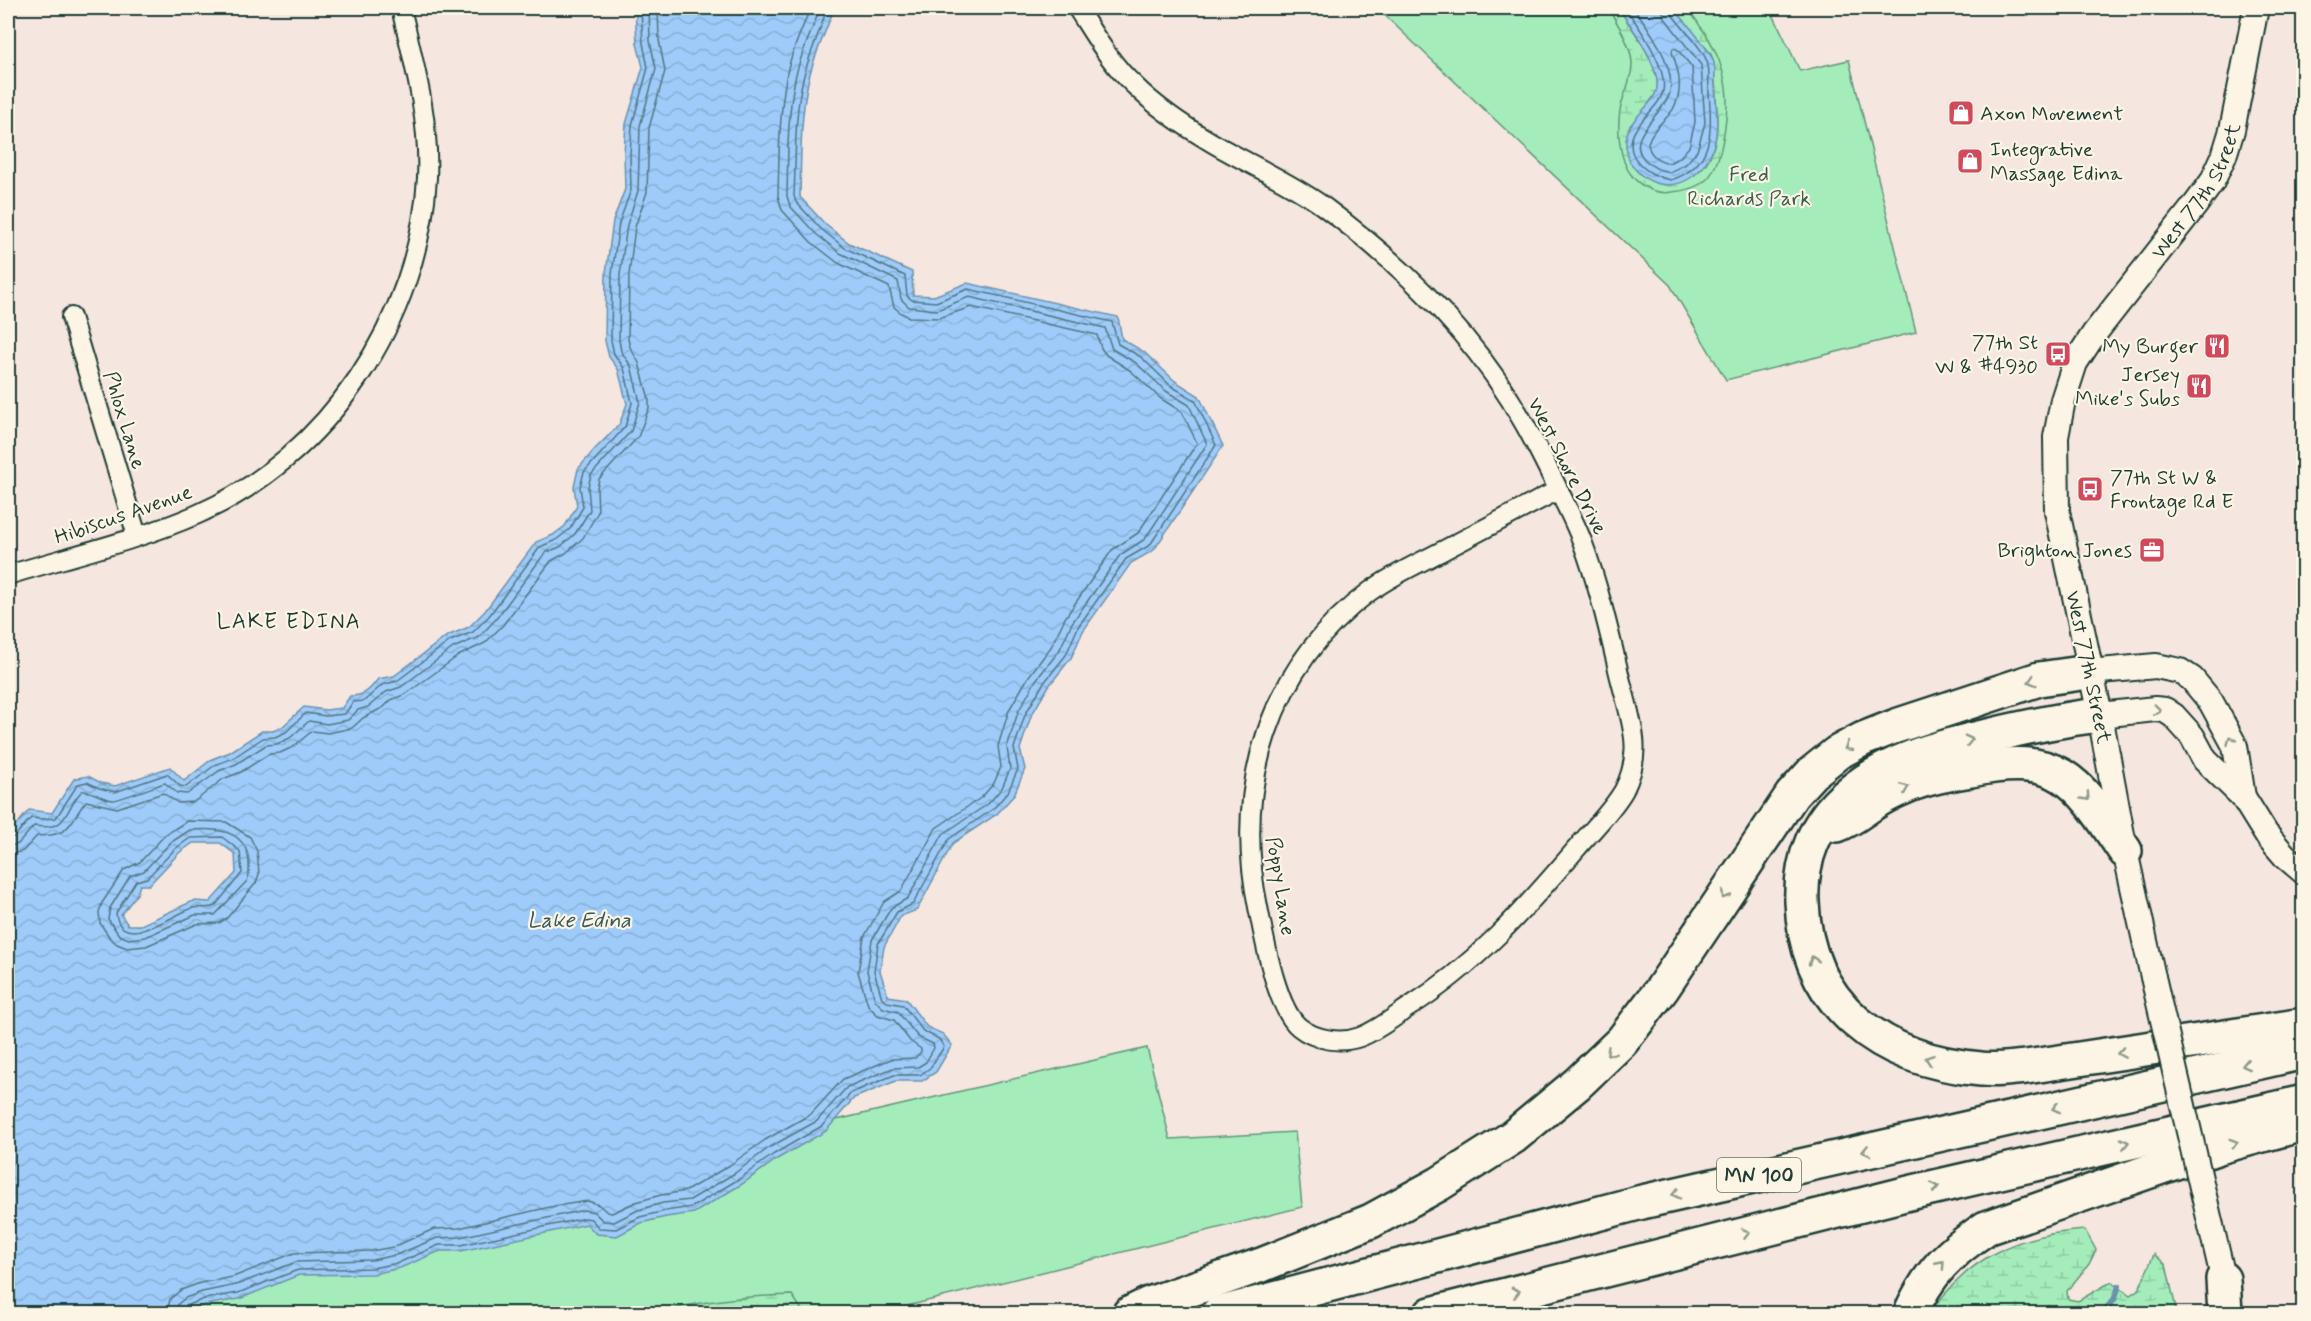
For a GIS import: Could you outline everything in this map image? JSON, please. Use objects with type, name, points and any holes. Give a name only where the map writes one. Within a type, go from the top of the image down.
[{"type":"highway","points":[[1129,1314],[1149,1304],[1264,1264],[1371,1221],[1439,1184],[1513,1137],[1577,1084],[1622,1041],[1662,989],[1792,795],[1812,773],[1837,753],[1863,739],[1896,726],[2039,678],[2089,672]]},
{"type":"highway","points":[[2100,716],[2058,720],[1933,749],[1902,760],[1871,776],[1846,795],[1816,832],[1807,852],[1801,888],[1805,935],[1815,968],[1831,997],[1854,1022],[1892,1045],[1934,1062],[1982,1070],[2026,1067],[2304,1025]]},
{"type":"highway","points":[[1816,832],[1850,821],[1873,803],[1903,787],[1935,777],[1974,769],[2021,763],[2049,768],[2068,779],[2089,799],[2125,851]]},
{"type":"highway","name":"MN 100","points":[[1218,1314],[1642,1202],[2304,1052]]},
{"type":"highway","name":"MN 100","points":[[1431,1314],[1910,1192],[2304,1102]]},
{"type":"highway","points":[[1910,1314],[1919,1293],[1937,1268],[1956,1249],[1986,1228],[2219,1147],[2304,1123]]},
{"type":"highway","points":[[2223,1279],[2225,1314]]},
{"type":"street","name":"Hibiscus Avenue","points":[[8,575],[152,532],[199,514],[242,491],[282,461],[318,426],[354,385],[384,337],[405,285],[420,231],[427,177],[425,122],[402,8]]},
{"type":"street","name":"West Shore Drive","points":[[1077,8],[1101,46],[1132,84],[1169,114],[1211,142],[1318,203],[1378,249],[1433,302],[1482,360],[1524,423],[1581,537],[1597,585],[1634,741],[1633,767],[1623,792],[1530,903],[1483,952],[1431,993],[1376,1028]]},
{"type":"street","name":"West 77th Street","points":[[2231,1314],[2125,851],[2100,716],[2089,672],[2057,511],[2056,437],[2063,400],[2075,363],[2094,334],[2196,204],[2224,156],[2232,130],[2256,8]]},
{"type":"street","name":"Phlox Lane","points":[[71,317],[137,536]]},
{"type":"street","name":"Poppy Lane","points":[[1376,1028],[1357,1038],[1337,1041],[1300,1028],[1287,1012],[1279,993],[1257,905],[1250,854],[1250,805],[1258,755],[1276,708],[1300,663],[1333,624],[1371,591],[1558,490]]},
{"type":"street","points":[[2089,672],[2156,666],[2180,671],[2192,679],[2211,702],[2235,746],[2243,797]]},
{"type":"street","points":[[2100,716],[2155,709],[2165,710],[2174,716],[2192,736],[2205,760],[2243,797],[2266,834],[2285,856],[2304,872]]},
{"type":"green space","name":"Fred Richards Park","points":[[1377,8],[1770,8],[1800,71],[1849,60],[1916,332],[1726,380],[1670,285]]},
{"type":"green space","points":[[1608,8],[1618,8],[1644,47],[1655,70],[1656,94],[1629,127],[1646,178],[1658,183],[1667,185],[1677,183],[1702,169],[1715,142],[1717,126],[1714,63],[1711,54],[1674,8],[1687,8],[1710,42],[1719,60],[1724,79],[1727,98],[1726,118],[1716,164],[1706,180],[1699,185],[1677,192],[1666,193],[1650,190],[1632,176],[1624,162],[1620,144],[1620,110],[1629,83],[1632,59],[1624,36]]},
{"type":"green space","points":[[1147,1048],[1170,1139],[1295,1132],[1302,1207],[879,1313],[8,1314],[8,1312]]},
{"type":"green space","points":[[2085,1230],[2096,1250],[2089,1264],[2067,1291],[2068,1299],[2078,1301],[2111,1282],[2130,1295],[2139,1289],[2154,1254],[2166,1265],[2177,1313],[1930,1313],[1961,1277],[1978,1263],[1997,1252],[2016,1243],[2038,1237]]},
{"type":"green space","points":[[792,1295],[802,1313],[658,1313],[724,1300]]},
{"type":"water","name":"Lake Edina","points":[[635,8],[834,8],[810,72],[805,96],[801,140],[800,197],[826,225],[849,243],[912,272],[913,295],[934,296],[967,283],[1118,317],[1122,339],[1144,352],[1175,381],[1199,396],[1223,446],[1154,550],[1131,563],[1083,631],[1071,658],[1048,687],[1031,716],[1020,749],[1025,769],[1014,795],[997,814],[953,843],[917,910],[901,916],[884,947],[880,971],[888,996],[906,999],[927,1027],[943,1034],[952,1045],[936,1072],[922,1081],[896,1081],[854,1098],[826,1131],[777,1159],[742,1184],[694,1213],[641,1223],[617,1236],[596,1234],[587,1224],[461,1251],[440,1251],[400,1268],[373,1274],[299,1275],[239,1299],[205,1305],[183,1313],[8,1313],[8,835],[29,810],[52,813],[74,779],[88,776],[101,783],[115,786],[170,767],[184,781],[212,759],[230,752],[262,731],[273,731],[282,727],[304,707],[326,710],[342,708],[350,696],[366,692],[378,679],[394,676],[447,636],[469,627],[485,611],[536,542],[553,535],[565,526],[577,506],[574,487],[578,469],[619,425],[627,404],[618,369],[609,357],[605,341],[606,273],[613,221],[625,189],[626,124],[643,67],[637,44]],"holes":[[[193,843],[220,843],[235,854],[236,873],[210,902],[193,901],[141,925],[128,925],[121,915],[137,894],[140,885],[149,885],[179,853]]]},
{"type":"water","points":[[1618,8],[1674,8],[1703,43],[1714,63],[1717,113],[1713,149],[1702,167],[1684,181],[1664,185],[1653,182],[1643,177],[1629,160],[1626,141],[1628,131],[1655,95],[1657,79],[1644,46]]},
{"type":"waterway","points":[[2101,1314],[2114,1300],[2119,1286]]},
{"type":"place","name":"Axon Movement","points":[[1961,113]]},
{"type":"place","name":"Integrative Massage Edina","points":[[1970,161]]},
{"type":"place","name":"My Burger","points":[[2217,346]]},
{"type":"place","name":"77th St W & #4930","points":[[2058,354]]},
{"type":"place","name":"Jersey Mike's Subs","points":[[2199,386]]},
{"type":"place","name":"77th St W & Frontage Rd E","points":[[2090,489]]},
{"type":"place","name":"Brighton Jones","points":[[2152,550]]},
{"type":"district","name":"LAKE EDINA","points":[[289,620]]}]
